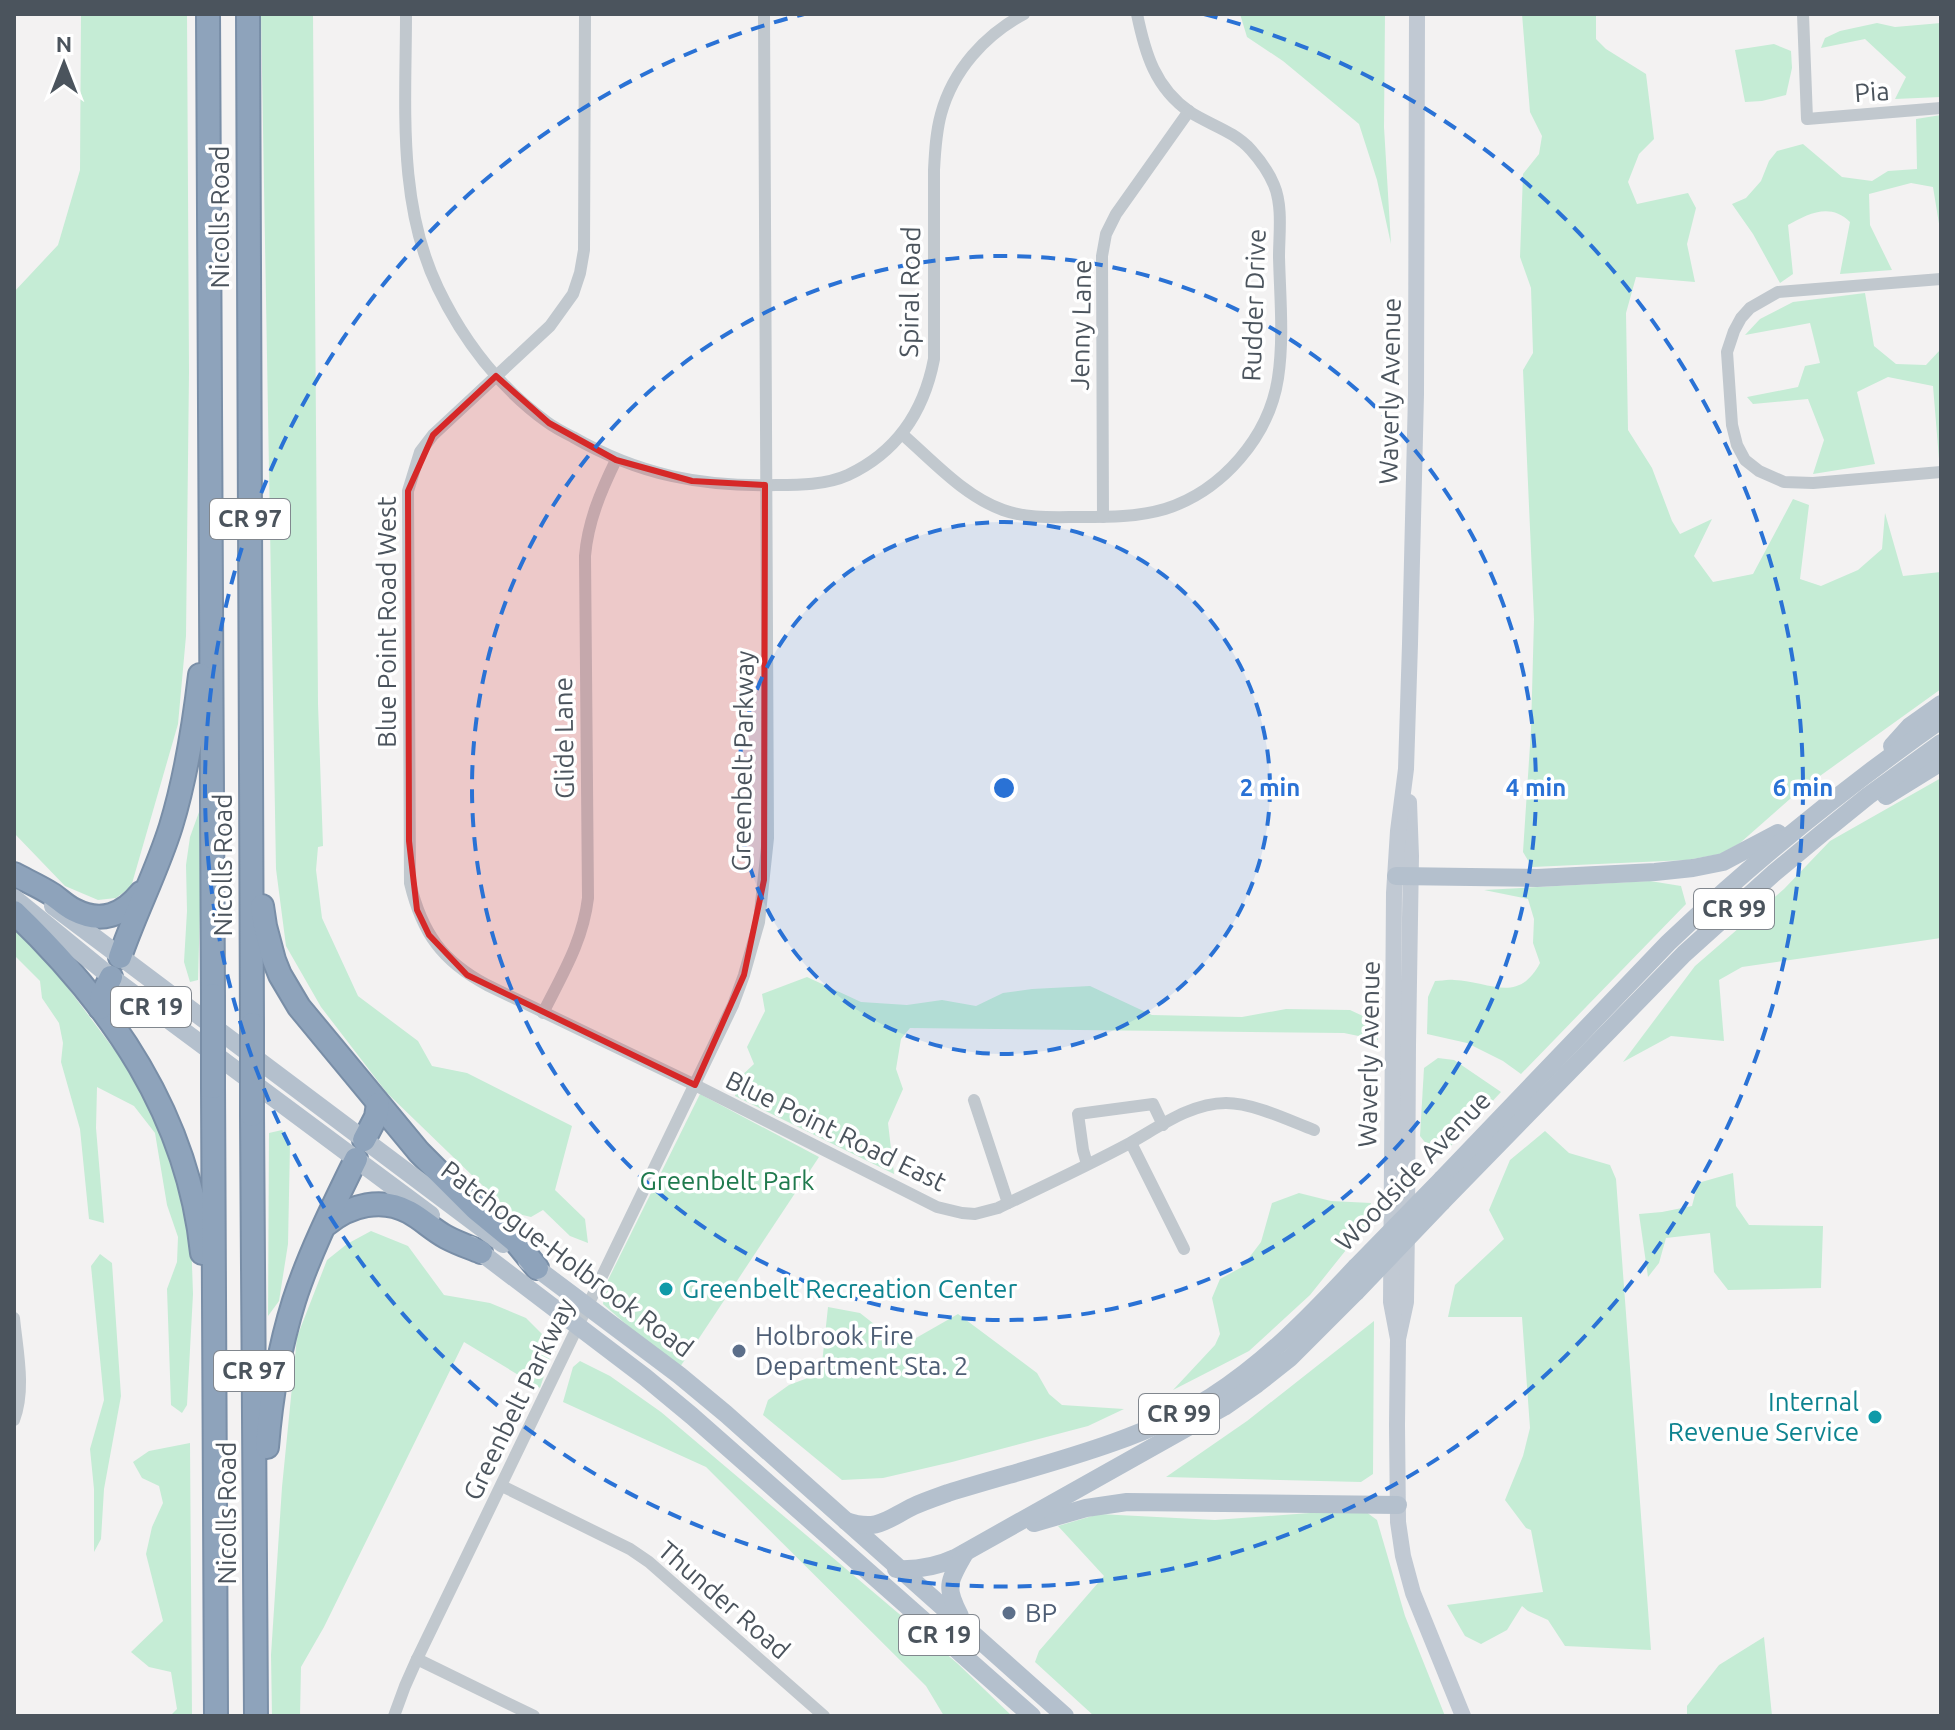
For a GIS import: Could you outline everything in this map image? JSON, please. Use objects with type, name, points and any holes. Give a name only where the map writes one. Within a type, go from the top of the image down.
[{"type":"highway","name":"Nicolls Road","points":[[208,14],[216,1716]]},
{"type":"highway","name":"Nicolls Road","points":[[248,14],[256,1716]]},
{"type":"highway","points":[[100,1008],[102,995],[170,828],[192,736],[201,668],[203,597],[211,547]]},
{"type":"highway","points":[[251,773],[260,845],[262,909],[280,975],[299,1007],[378,1104],[438,1172],[515,1241],[537,1268]]},
{"type":"highway","points":[[14,874],[73,909],[101,916],[124,910],[149,883]]},
{"type":"highway","points":[[14,912],[53,950],[100,1008],[133,1056],[168,1118],[183,1157],[198,1222],[214,1368]]},
{"type":"highway","points":[[256,1627],[264,1564],[265,1474],[273,1389],[286,1330],[295,1298],[376,1117],[378,1104]]},
{"type":"highway","points":[[327,1224],[354,1208],[388,1205],[408,1211],[444,1237],[481,1252]]},
{"type":"main road","points":[[1870,770],[1910,726],[1941,704]]},
{"type":"main road","name":"Woodside Avenue","points":[[901,1569],[931,1567],[965,1553],[1224,1407],[1290,1358],[1442,1202],[1668,943],[1744,873],[1822,808],[1941,720]]},
{"type":"main road","name":"Woodside Avenue","points":[[1539,1090],[1774,873],[1868,796],[1941,743]]},
{"type":"main road","points":[[1821,834],[1941,762]]},
{"type":"main road","points":[[1403,877],[1566,877],[1705,867],[1745,852],[1822,808]]},
{"type":"main road","name":"Patchogue-Holbrook Road","points":[[14,874],[115,967]]},
{"type":"main road","name":"Patchogue-Holbrook Road","points":[[14,898],[115,967],[360,1150],[537,1268],[715,1404],[1065,1716]]},
{"type":"main road","name":"Woodside Avenue","points":[[846,1521],[868,1526],[883,1523],[939,1496],[1136,1433],[1209,1398],[1274,1350],[1304,1323],[1442,1179],[1521,1109]]},
{"type":"main road","name":"Patchogue-Holbrook Road","points":[[360,1150],[481,1252],[692,1416],[1032,1716]]},
{"type":"main road","points":[[990,1538],[1067,1512],[1127,1502],[1398,1505]]},
{"type":"main road","points":[[965,1553],[951,1579],[950,1595],[965,1626]]},
{"type":"main road","name":"CR 99","points":[[847,1554],[901,1569]]},
{"type":"street","name":"Spiral Road","points":[[406,14],[406,159],[411,201],[419,239],[437,286],[476,351],[496,376],[549,423],[616,460],[672,477],[741,486],[811,483],[847,476],[883,453],[902,434],[918,410],[934,359],[934,170],[935,141],[941,112],[968,60],[995,33],[1024,14]]},
{"type":"street","name":"Blue Point Road West","points":[[585,14],[584,250],[573,294],[550,326],[433,435],[420,452],[408,491],[410,883],[417,910],[429,935],[467,975],[695,1085]]},
{"type":"street","name":"Greenbelt Parkway","points":[[394,1716],[417,1659],[733,1005],[759,922],[768,838],[764,14]]},
{"type":"street","name":"Rudder Drive","points":[[902,434],[959,484],[1005,510],[1026,515],[1103,517],[1136,515],[1185,501],[1209,486],[1239,460],[1256,436],[1271,404],[1280,354],[1279,210],[1275,187],[1251,149],[1235,135],[1189,111],[1166,91],[1145,52],[1137,14]]},
{"type":"street","name":"Waverly Avenue","points":[[1417,14],[1416,394],[1406,769],[1411,830],[1403,877],[1406,1302],[1398,1339],[1398,1505],[1407,1575],[1463,1716]]},
{"type":"street","name":"Pia","points":[[1803,14],[1807,119],[1941,108]]},
{"type":"street","name":"Jenny Lane","points":[[1103,517],[1102,256],[1106,234],[1116,214],[1189,111]]},
{"type":"street","points":[[1941,279],[1778,292],[1750,308],[1741,318],[1727,352],[1732,425],[1737,445],[1745,460],[1759,471],[1784,482],[1813,483],[1941,472]]},
{"type":"street","name":"Glide Lane","points":[[543,1013],[578,943],[586,917],[586,537],[616,460]]},
{"type":"street","name":"Blue Point Road East","points":[[695,1085],[937,1207],[975,1214],[1008,1203],[1209,1105],[1229,1103],[1248,1106],[1314,1130]]},
{"type":"street","points":[[974,1100],[1008,1203]]},
{"type":"street","points":[[1087,1164],[1078,1114],[1153,1104],[1163,1125]]},
{"type":"street","points":[[1131,1143],[1184,1249]]},
{"type":"street","points":[[14,1318],[19,1372],[18,1410],[14,1420]]},
{"type":"street","name":"Thunder Road","points":[[502,1486],[630,1549],[649,1562],[824,1716]]},
{"type":"street","points":[[417,1659],[534,1716]]},
{"type":"highlighted area","points":[[496,376],[549,423],[616,460],[692,481],[765,485],[764,880],[744,975],[695,1085],[467,975],[429,935],[417,910],[409,841],[408,491],[433,435]]},
{"type":"green space","points":[[81,14],[187,14],[189,372],[186,636],[178,724],[131,887],[116,898],[98,900],[65,886],[14,833],[14,292],[58,245],[80,170]]},
{"type":"green space","points":[[261,14],[313,14],[318,704],[323,846],[318,847],[316,870],[322,918],[358,996],[418,1041],[432,1066],[467,1073],[572,1126],[555,1190],[585,1219],[588,1243],[570,1236],[543,1210],[531,1217],[510,1212],[387,1093],[321,1007],[286,946],[276,869]]},
{"type":"green space","points":[[1240,14],[1385,14],[1384,127],[1391,244],[1377,180],[1359,124],[1283,61],[1247,37]]},
{"type":"green space","points":[[1522,14],[1596,14],[1596,39],[1606,49],[1646,74],[1654,139],[1639,154],[1628,182],[1637,204],[1688,193],[1696,208],[1687,244],[1695,282],[1636,277],[1626,313],[1628,430],[1652,468],[1680,534],[1712,519],[1694,556],[1713,582],[1753,574],[1793,499],[1809,505],[1800,579],[1821,586],[1858,570],[1882,549],[1885,513],[1903,576],[1941,572],[1941,689],[1799,791],[1740,843],[1720,854],[1687,860],[1532,867],[1523,852],[1534,619],[1523,370],[1533,353],[1531,288],[1520,257],[1523,174],[1539,154],[1542,136],[1530,112]]},
{"type":"green space","points":[[1877,23],[1895,27],[1941,23],[1941,97],[1895,99],[1906,77],[1865,39],[1821,48],[1825,38],[1840,31]]},
{"type":"green space","points":[[1774,44],[1791,51],[1792,68],[1786,95],[1745,102],[1735,50]]},
{"type":"green space","points":[[1941,115],[1941,236],[1933,187],[1911,183],[1869,194],[1870,225],[1892,270],[1840,274],[1850,222],[1835,212],[1827,211],[1803,217],[1788,225],[1793,274],[1780,283],[1732,204],[1746,198],[1761,181],[1777,151],[1803,144],[1842,177],[1872,181],[1888,171],[1917,169],[1916,119]]},
{"type":"green space","points":[[1865,293],[1874,346],[1896,364],[1926,365],[1940,350],[1941,337],[1941,459],[1933,386],[1888,377],[1857,392],[1875,464],[1813,474],[1824,440],[1808,399],[1753,404],[1747,397],[1798,387],[1805,366],[1820,363],[1810,323],[1745,335],[1760,319],[1793,302]]},
{"type":"green space","points":[[1941,778],[1941,938],[1742,967],[1719,980],[1724,1041],[1671,1036],[1623,1062],[1695,966],[1784,889],[1830,841]]},
{"type":"green space","points":[[203,801],[198,980],[190,982],[184,962],[186,865],[190,837]]},
{"type":"green space","points":[[1650,881],[1681,886],[1686,904],[1521,1074],[1467,1043],[1427,1034],[1428,997],[1435,981],[1467,981],[1512,987],[1522,984],[1540,963],[1533,943],[1534,919],[1528,899],[1484,890]]},
{"type":"green space","points":[[14,924],[35,944],[146,1092],[177,1172],[191,1237],[193,1294],[187,1405],[182,1413],[171,1405],[167,1289],[177,1262],[178,1237],[167,1205],[155,1133],[134,1106],[97,1087],[96,1128],[104,1223],[89,1219],[80,1129],[61,1062],[63,1043],[59,1023],[42,998],[40,981],[14,955]]},
{"type":"green space","points":[[807,977],[861,1002],[907,1005],[942,1000],[976,1006],[1003,993],[1090,986],[1152,1015],[1242,1017],[1286,1009],[1350,1010],[1378,1023],[1378,1040],[1344,1033],[910,1028],[901,1039],[896,1069],[903,1089],[888,1123],[894,1174],[735,1096],[738,1079],[754,1064],[747,1047],[765,1011],[762,994]]},
{"type":"green space","points":[[1438,1058],[1454,1060],[1501,1092],[1445,1152],[1432,1151],[1420,1136],[1424,1068]]},
{"type":"green space","name":"Greenbelt Park","points":[[700,1094],[819,1157],[678,1370],[603,1304],[605,1286]]},
{"type":"green space","points":[[282,1130],[290,1145],[288,1244],[279,1301],[268,1316],[269,1133]]},
{"type":"green space","points":[[1545,1131],[1569,1153],[1610,1165],[1616,1179],[1651,1650],[1565,1646],[1548,1620],[1522,1606],[1507,1630],[1481,1644],[1465,1636],[1447,1605],[1543,1592],[1531,1530],[1526,1528],[1505,1500],[1523,1456],[1530,1428],[1522,1317],[1448,1317],[1455,1285],[1504,1239],[1489,1210],[1510,1160]]},
{"type":"green space","points":[[1733,1173],[1736,1206],[1749,1225],[1823,1226],[1821,1288],[1728,1290],[1714,1272],[1710,1233],[1666,1238],[1659,1263],[1648,1277],[1639,1214],[1692,1206],[1698,1183]]},
{"type":"green space","points":[[1299,1193],[1331,1201],[1371,1203],[1366,1225],[1310,1295],[1249,1351],[1173,1390],[1215,1345],[1220,1334],[1212,1298],[1220,1279],[1242,1267],[1261,1242],[1272,1203]]},
{"type":"green space","points":[[371,1231],[408,1246],[444,1295],[490,1303],[526,1318],[554,1346],[540,1388],[464,1342],[324,1627],[301,1667],[300,1716],[272,1716],[271,1655],[282,1487],[297,1337],[327,1260]]},
{"type":"green space","points":[[100,1254],[112,1263],[121,1396],[104,1489],[101,1539],[94,1552],[94,1489],[90,1449],[104,1400],[91,1266]]},
{"type":"green space","points":[[828,1307],[860,1313],[902,1346],[958,1314],[1037,1373],[1049,1394],[1062,1405],[1124,1409],[1088,1426],[952,1462],[883,1478],[842,1480],[763,1415],[768,1400],[789,1385],[821,1373]]},
{"type":"green space","points":[[1374,1321],[1373,1474],[1361,1482],[1166,1477],[1247,1421]]},
{"type":"green space","points":[[580,1361],[610,1376],[661,1412],[957,1663],[1012,1716],[944,1716],[926,1686],[706,1467],[563,1402],[573,1367]]},
{"type":"green space","points":[[190,1443],[192,1716],[170,1716],[177,1709],[171,1672],[149,1667],[131,1652],[163,1621],[146,1554],[152,1527],[163,1503],[159,1486],[142,1478],[133,1462],[149,1451]]},
{"type":"green space","points":[[1362,1509],[1377,1520],[1405,1616],[1445,1716],[1094,1716],[1035,1662],[1039,1651],[1104,1576],[1058,1526],[1099,1514],[1215,1520]]},
{"type":"green space","points":[[1764,1637],[1772,1716],[1687,1716],[1687,1706],[1719,1665]]},
{"type":"place","name":"Greenbelt Recreation Center","points":[[666,1289]]},
{"type":"place","name":"Holbrook Fire Department Sta. 2","points":[[739,1351]]},
{"type":"place","name":"Internal Revenue Service","points":[[1875,1417]]},
{"type":"place","name":"BP","points":[[1009,1613]]}]
